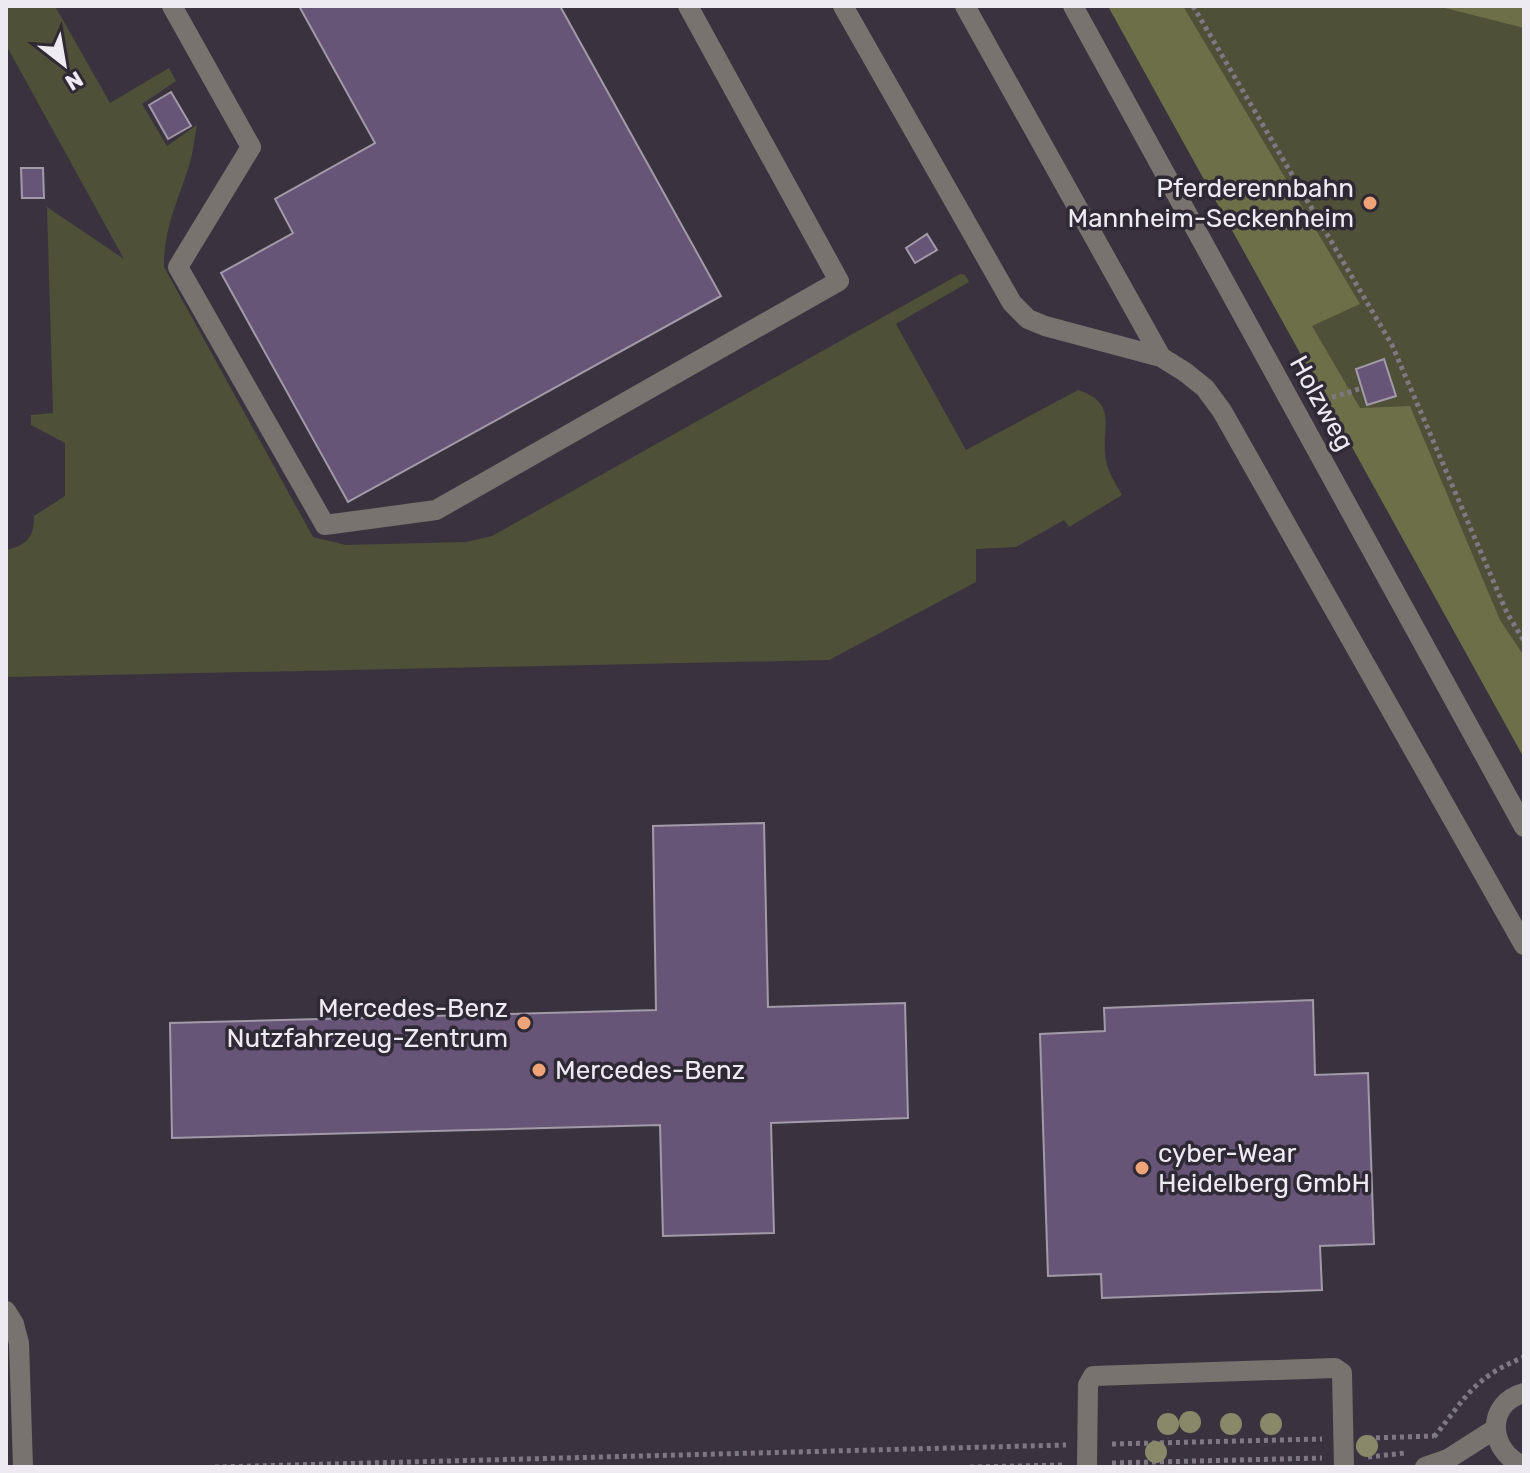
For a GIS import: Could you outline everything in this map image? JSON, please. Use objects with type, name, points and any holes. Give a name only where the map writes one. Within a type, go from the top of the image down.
[{"type":"street","points":[[172,6],[251,147],[178,267],[325,525],[436,510],[839,281],[688,6]]},
{"type":"street","points":[[843,6],[1012,303],[1028,319],[1045,326],[1161,357],[1205,388],[1222,411],[1524,945]]},
{"type":"street","points":[[965,6],[1161,357]]},
{"type":"street","name":"Holzweg","points":[[1073,6],[1524,827]]},
{"type":"street","points":[[6,1311],[14,1324],[19,1343],[23,1467]]},
{"type":"street","points":[[1087,1459],[1088,1385],[1093,1376],[1314,1368],[1335,1368],[1342,1373],[1344,1454]]},
{"type":"street","points":[[1511,1465],[1500,1448],[1495,1429],[1498,1415],[1506,1404],[1524,1393]]},
{"type":"street","points":[[1419,1459],[1448,1459],[1495,1429]]},
{"type":"path","points":[[1193,6],[1392,345],[1507,613],[1524,641]]},
{"type":"path","points":[[1295,408],[1362,388]]},
{"type":"path","points":[[1425,1446],[1468,1391],[1496,1369],[1524,1357]]},
{"type":"path","points":[[970,1467],[1087,1459],[1344,1454],[1435,1436]]},
{"type":"path","points":[[215,1467],[1344,1454],[1419,1459]]},
{"type":"green space","points":[[6,6],[55,6],[110,103],[169,68],[176,81],[142,104],[167,146],[197,125],[190,164],[168,229],[164,267],[313,537],[346,545],[466,542],[492,536],[960,274],[965,275],[969,282],[896,324],[966,450],[1078,390],[1099,402],[1104,410],[1107,465],[1122,495],[1069,527],[1064,520],[1016,547],[976,549],[976,582],[829,660],[6,677],[6,550],[24,543],[33,530],[34,516],[65,496],[65,443],[31,425],[31,415],[53,413],[47,207],[124,259],[6,45]]},
{"type":"green space","name":"Pferderennbahn Mannheim-Seckenheim","points":[[1108,6],[1524,6],[1524,758],[1505,722]]},
{"type":"green space","points":[[1108,6],[1183,6],[1360,304],[1312,326],[1360,408],[1410,406],[1500,620],[1524,656],[1524,758]]},
{"type":"green space","points":[[1437,6],[1524,6],[1524,28]]},
{"type":"building","points":[[299,6],[560,6],[721,296],[348,502],[221,273],[293,233],[275,199],[375,143]]},
{"type":"building","points":[[171,92],[191,126],[168,139],[149,105]]},
{"type":"building","points":[[21,168],[43,168],[44,198],[22,198]]},
{"type":"building","points":[[927,234],[937,250],[915,263],[906,248]]},
{"type":"building","points":[[1384,359],[1396,396],[1367,405],[1356,369]]},
{"type":"building","name":"Mercedes-Benz","points":[[764,823],[768,1007],[905,1003],[908,1118],[771,1123],[774,1233],[663,1236],[660,1125],[172,1138],[170,1023],[656,1010],[653,826]]},
{"type":"building","points":[[1313,1000],[1315,1075],[1368,1073],[1374,1244],[1320,1246],[1322,1290],[1102,1298],[1101,1274],[1048,1276],[1040,1034],[1105,1031],[1104,1008]]},
{"type":"place","name":"Pferderennbahn Mannheim-Seckenheim","points":[[1370,203]]},
{"type":"place","name":"Mercedes-Benz Nutzfahrzeug-Zentrum","points":[[524,1023]]},
{"type":"place","name":"Mercedes-Benz","points":[[539,1070]]},
{"type":"place","name":"cyber-Wear Heidelberg GmbH","points":[[1142,1168]]}]
